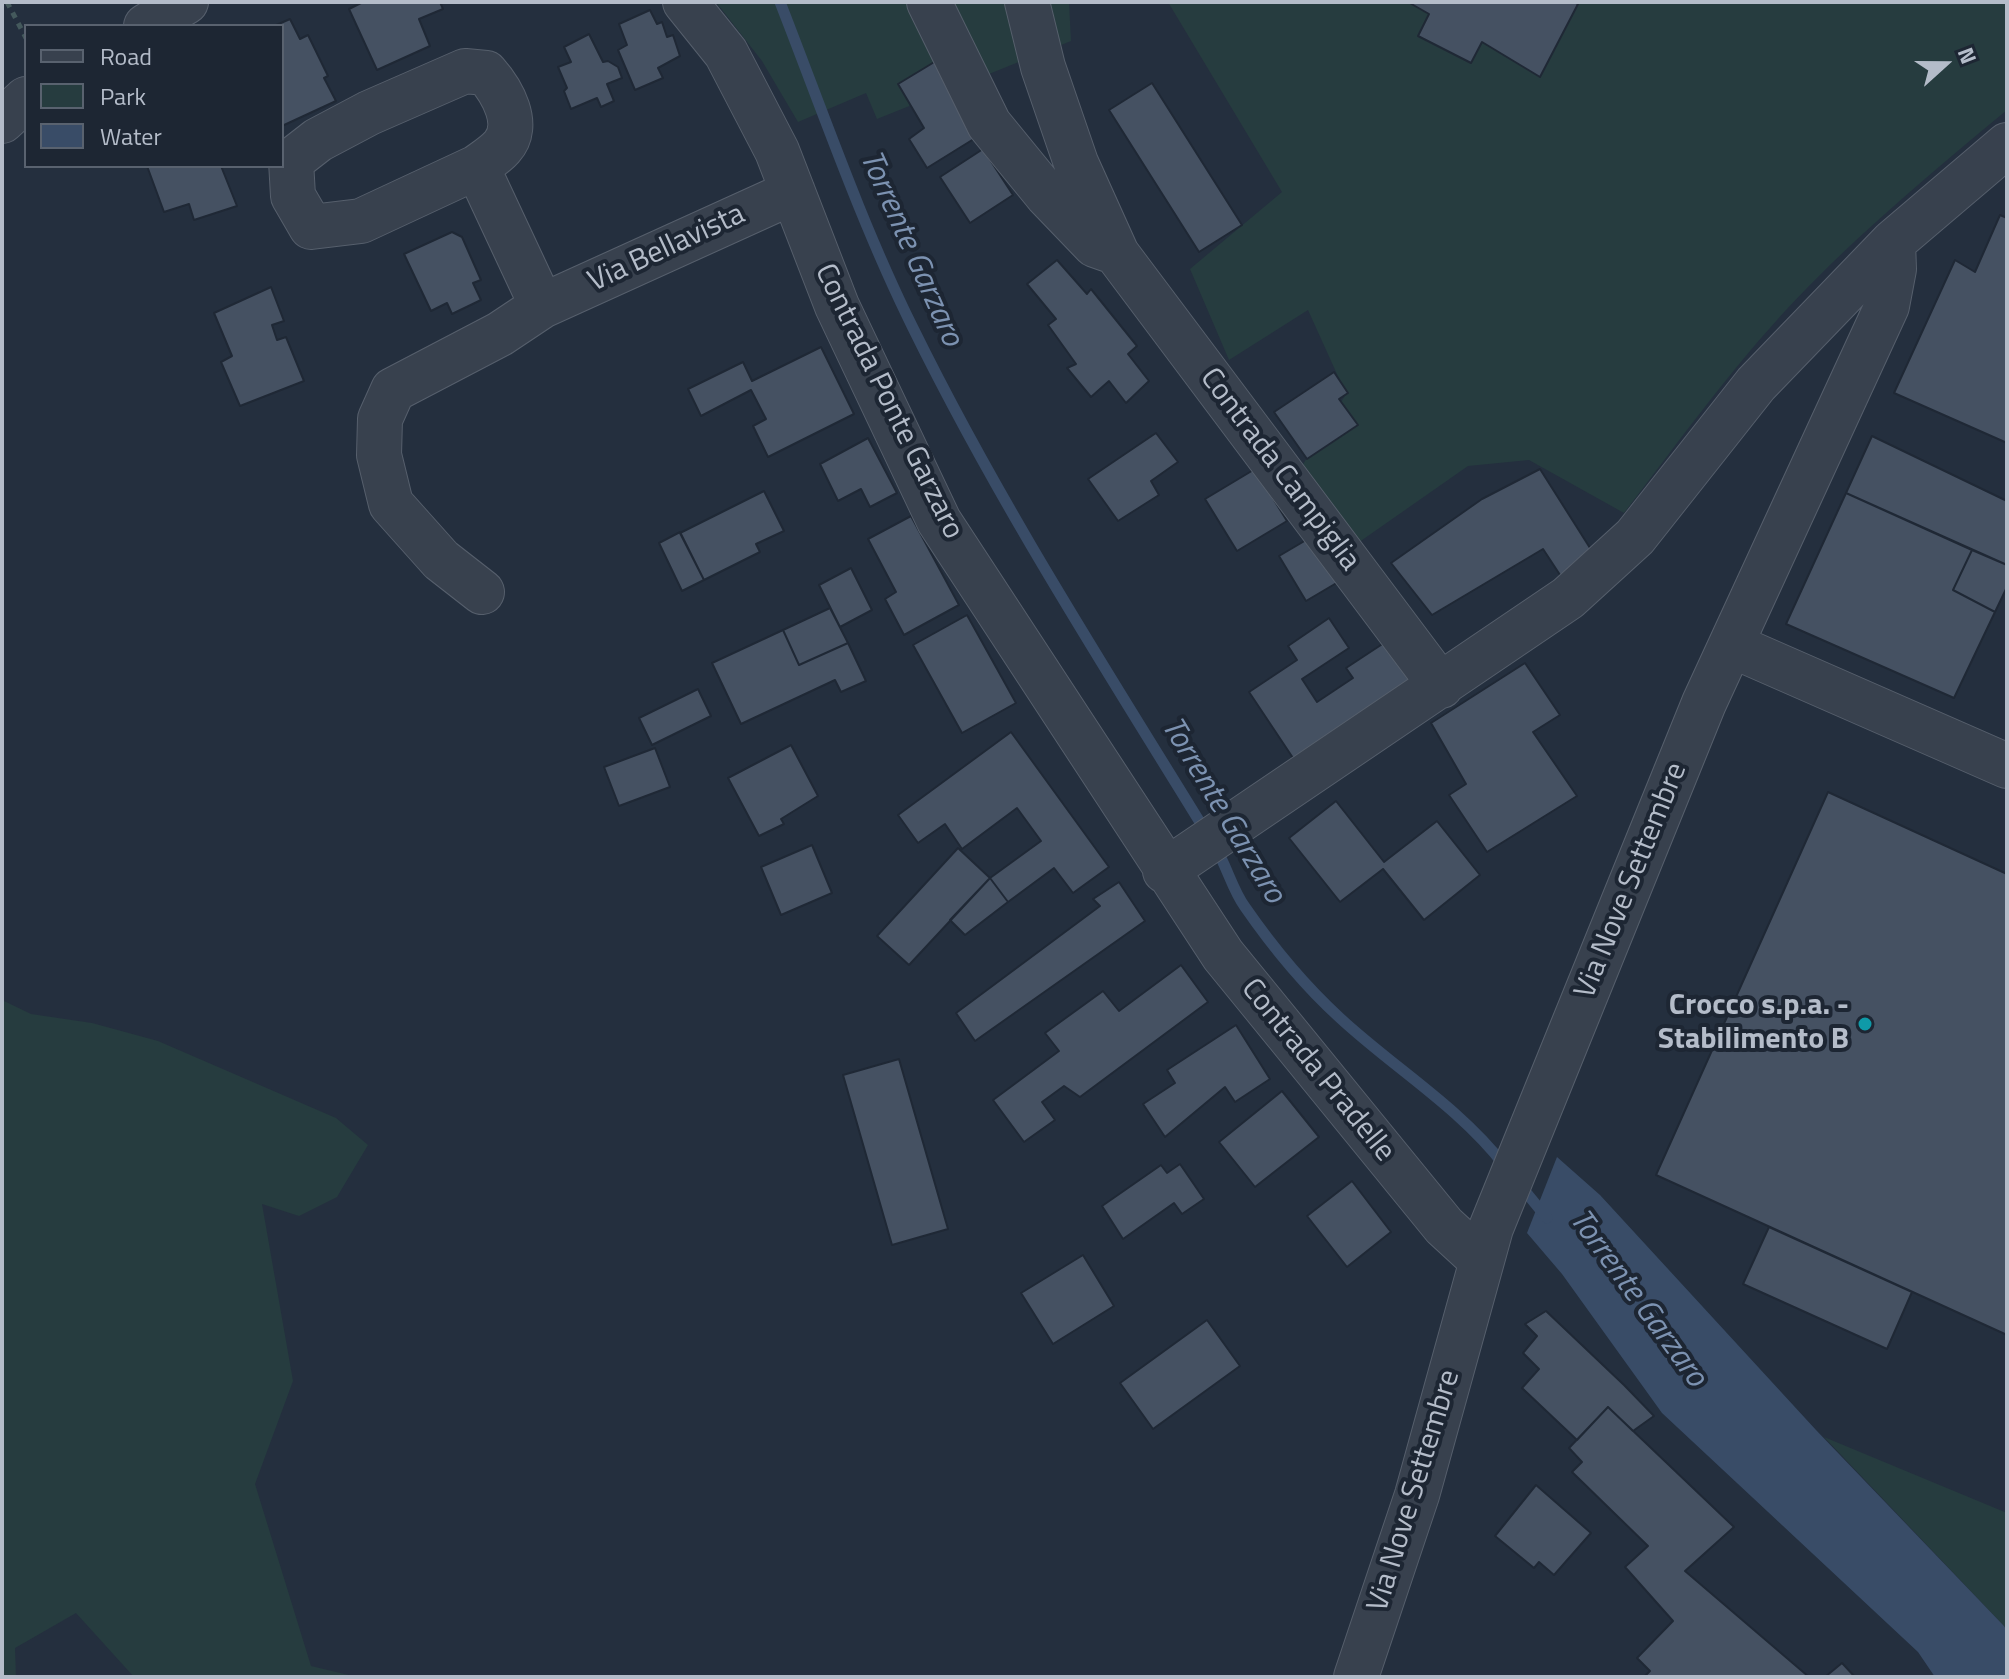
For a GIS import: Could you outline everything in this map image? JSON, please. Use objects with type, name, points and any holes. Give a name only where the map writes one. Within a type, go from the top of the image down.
[{"type":"street","points":[[149,24],[186,2]]},
{"type":"street","name":"Contrada Ponte Garzaro","points":[[685,2],[726,53],[777,151],[837,306],[939,521],[1165,871]]},
{"type":"street","name":"Contrada Campiglia","points":[[929,2],[989,124],[1047,195],[1095,245],[1117,254]]},
{"type":"street","name":"Contrada Campiglia","points":[[1027,2],[1043,67],[1076,163],[1117,254],[1441,686]]},
{"type":"street","points":[[465,71],[486,73],[501,90],[511,120],[505,145],[477,167],[361,221],[336,226],[311,227],[293,196],[291,161],[318,140],[369,113],[465,71]]},
{"type":"street","points":[[2,121],[24,101]]},
{"type":"street","points":[[1165,871],[1568,598],[1635,537],[1756,384],[1893,242],[2007,145]]},
{"type":"street","points":[[477,167],[542,306]]},
{"type":"street","name":"Via Bellavista","points":[[482,592],[441,560],[391,504],[379,455],[380,419],[393,390],[500,334],[542,306],[793,192]]},
{"type":"street","name":"Via Nove Settembre","points":[[1356,1677],[1417,1495],[1486,1244],[1704,703],[1887,306],[1894,269],[1893,242]]},
{"type":"street","points":[[1731,645],[2007,766]]},
{"type":"street","name":"Contrada Pradelle","points":[[1165,871],[1223,955],[1444,1226],[1486,1244]]},
{"type":"path","points":[[7,2],[24,34]]},
{"type":"green space","points":[[716,2],[1069,2],[1071,41],[877,119],[866,93],[798,122],[762,61]]},
{"type":"green space","points":[[1168,2],[2007,2],[2007,110],[1880,218],[1783,313],[1735,369],[1624,513],[1529,460],[1468,466],[1335,559],[1291,484],[1346,394],[1308,310],[1229,360],[1190,269],[1282,192]]},
{"type":"green space","points":[[2,1000],[31,1014],[92,1023],[158,1041],[336,1118],[368,1145],[337,1197],[299,1216],[262,1204],[293,1381],[255,1484],[311,1666],[357,1677],[134,1677],[76,1613],[15,1648],[16,1677],[2,1677]]},
{"type":"green space","points":[[1824,1437],[2007,1513],[2007,1631],[2004,1626]]},
{"type":"water","points":[[1557,1157],[1600,1195],[1816,1430],[2004,1626],[2007,1631],[2007,1677],[1935,1677],[1918,1652],[1662,1413],[1562,1274],[1527,1233]]},
{"type":"building","points":[[363,2],[440,2],[443,9],[419,19],[430,46],[377,70],[349,9]]},
{"type":"building","points":[[1408,2],[1578,4],[1540,77],[1482,42],[1471,63],[1418,36],[1429,14]]},
{"type":"building","points":[[650,10],[657,24],[662,22],[667,37],[673,35],[680,56],[658,68],[663,78],[635,90],[618,50],[627,45],[619,24]]},
{"type":"building","points":[[290,19],[300,39],[308,35],[336,101],[284,125],[284,24],[279,24]]},
{"type":"building","points":[[589,34],[603,62],[608,61],[618,67],[622,78],[607,84],[614,101],[601,107],[597,98],[571,109],[558,67],[571,62],[564,47]]},
{"type":"building","points":[[936,61],[977,137],[927,168],[909,139],[924,128],[898,84]]},
{"type":"building","points":[[1152,83],[1242,225],[1199,252],[1109,110]]},
{"type":"building","points":[[983,149],[1013,195],[970,223],[940,177]]},
{"type":"building","points":[[148,168],[222,168],[237,206],[194,220],[189,204],[164,212]]},
{"type":"building","points":[[2000,215],[2007,218],[2007,443],[1894,393],[1955,260],[1975,272]]},
{"type":"building","points":[[452,232],[462,237],[481,280],[473,283],[481,300],[452,314],[447,303],[431,311],[404,254]]},
{"type":"building","points":[[1057,260],[1087,294],[1091,289],[1137,346],[1128,354],[1149,381],[1126,403],[1109,381],[1091,397],[1067,368],[1076,364],[1048,325],[1056,319],[1027,284]]},
{"type":"building","points":[[271,287],[284,321],[272,325],[277,340],[286,337],[304,381],[240,406],[221,362],[232,356],[214,313]]},
{"type":"building","points":[[821,347],[854,414],[768,457],[753,426],[766,419],[751,390],[701,416],[688,389],[743,362],[752,381]]},
{"type":"building","points":[[1334,372],[1348,393],[1339,399],[1358,425],[1307,459],[1274,412]]},
{"type":"building","points":[[1156,433],[1178,462],[1151,481],[1159,495],[1118,521],[1088,479]]},
{"type":"building","points":[[1872,436],[2007,501],[2007,565],[1846,493]]},
{"type":"building","points":[[868,438],[897,493],[870,507],[861,489],[838,501],[820,464]]},
{"type":"building","points":[[1255,469],[1287,521],[1237,551],[1205,499]]},
{"type":"building","points":[[1540,469],[1597,559],[1566,584],[1543,549],[1432,615],[1391,563],[1482,499]]},
{"type":"building","points":[[764,491],[784,531],[756,544],[760,552],[704,580],[680,533]]},
{"type":"building","points":[[1846,493],[1972,550],[1953,590],[1995,612],[1954,698],[1786,624]]},
{"type":"building","points":[[911,516],[959,605],[904,635],[885,599],[896,592],[868,539]]},
{"type":"building","points":[[680,532],[704,580],[682,591],[659,543]]},
{"type":"building","points":[[1318,533],[1345,578],[1306,601],[1279,556]]},
{"type":"building","points":[[1972,550],[2007,565],[2007,587],[1995,612],[1953,590]]},
{"type":"building","points":[[851,568],[872,610],[840,627],[819,585]]},
{"type":"building","points":[[830,608],[848,643],[799,665],[783,630]]},
{"type":"building","points":[[967,615],[1016,703],[962,733],[913,645]]},
{"type":"building","points":[[1329,618],[1349,648],[1302,679],[1317,702],[1353,678],[1346,668],[1390,639],[1417,680],[1295,761],[1249,692],[1297,660],[1288,646]]},
{"type":"building","points":[[783,630],[799,665],[848,643],[866,681],[841,692],[835,680],[741,724],[712,663]]},
{"type":"building","points":[[1525,663],[1560,715],[1533,732],[1577,796],[1487,852],[1449,795],[1466,784],[1431,723]]},
{"type":"building","points":[[698,689],[711,716],[652,745],[639,718]]},
{"type":"building","points":[[1011,732],[1109,867],[1073,893],[1054,868],[1008,902],[990,878],[1041,841],[1017,808],[962,849],[945,824],[918,843],[898,815]]},
{"type":"building","points":[[791,745],[818,796],[781,819],[784,824],[759,836],[728,778]]},
{"type":"building","points":[[655,748],[670,787],[619,806],[604,767]]},
{"type":"building","name":"Crocco s.p.a. - Stabilimento B","points":[[1828,792],[2007,874],[2007,1335],[1656,1175]]},
{"type":"building","points":[[1336,801],[1384,862],[1437,821],[1480,875],[1424,920],[1383,869],[1340,902],[1289,838]]},
{"type":"building","points":[[812,845],[832,893],[781,915],[761,867]]},
{"type":"building","points":[[958,848],[990,878],[909,965],[877,936]]},
{"type":"building","points":[[990,878],[1008,902],[965,935],[950,920]]},
{"type":"building","points":[[1119,882],[1145,921],[975,1041],[956,1013],[1100,906],[1093,899]]},
{"type":"building","points":[[1181,965],[1208,1002],[1080,1097],[1064,1086],[1042,1102],[1055,1120],[1024,1142],[993,1100],[1059,1051],[1045,1033],[1103,991],[1119,1011]]},
{"type":"building","points":[[1236,1025],[1270,1079],[1235,1102],[1225,1087],[1165,1137],[1143,1104],[1175,1083],[1167,1070]]},
{"type":"building","points":[[899,1059],[948,1229],[892,1245],[843,1075]]},
{"type":"building","points":[[1282,1091],[1319,1137],[1255,1187],[1219,1142]]},
{"type":"building","points":[[1180,1164],[1204,1199],[1182,1214],[1174,1203],[1123,1239],[1102,1206],[1161,1165],[1167,1173]]},
{"type":"building","points":[[1352,1181],[1391,1232],[1347,1267],[1307,1216]]},
{"type":"building","points":[[1769,1227],[1912,1292],[1887,1349],[1743,1284]]},
{"type":"building","points":[[1083,1255],[1114,1306],[1053,1344],[1021,1293]]},
{"type":"building","points":[[1546,1311],[1654,1416],[1633,1431],[1608,1407],[1577,1440],[1522,1388],[1539,1369],[1523,1353],[1537,1336],[1525,1324]]},
{"type":"building","points":[[1207,1320],[1240,1366],[1153,1429],[1120,1383]]},
{"type":"building","points":[[1608,1407],[1734,1527],[1685,1571],[1809,1677],[1644,1677],[1650,1671],[1637,1658],[1673,1621],[1625,1567],[1648,1546],[1572,1472],[1582,1462],[1569,1448]]},
{"type":"building","points":[[1536,1485],[1591,1533],[1554,1575],[1539,1562],[1534,1568],[1495,1536]]},
{"type":"building","points":[[1842,1663],[1855,1677],[1825,1677]]},
{"type":"waterway","name":"Torrente Garzaro","points":[[780,2],[876,248],[946,393],[1054,583],[1206,832]]},
{"type":"waterway","name":"Torrente Garzaro","points":[[1215,847],[1245,907],[1302,979],[1327,1006],[1467,1125],[1504,1165]]},
{"type":"waterway","name":"Torrente Garzaro","points":[[1520,1185],[1547,1218]]},
{"type":"place","name":"Crocco s.p.a. - Stabilimento B","points":[[1865,1024]]}]
